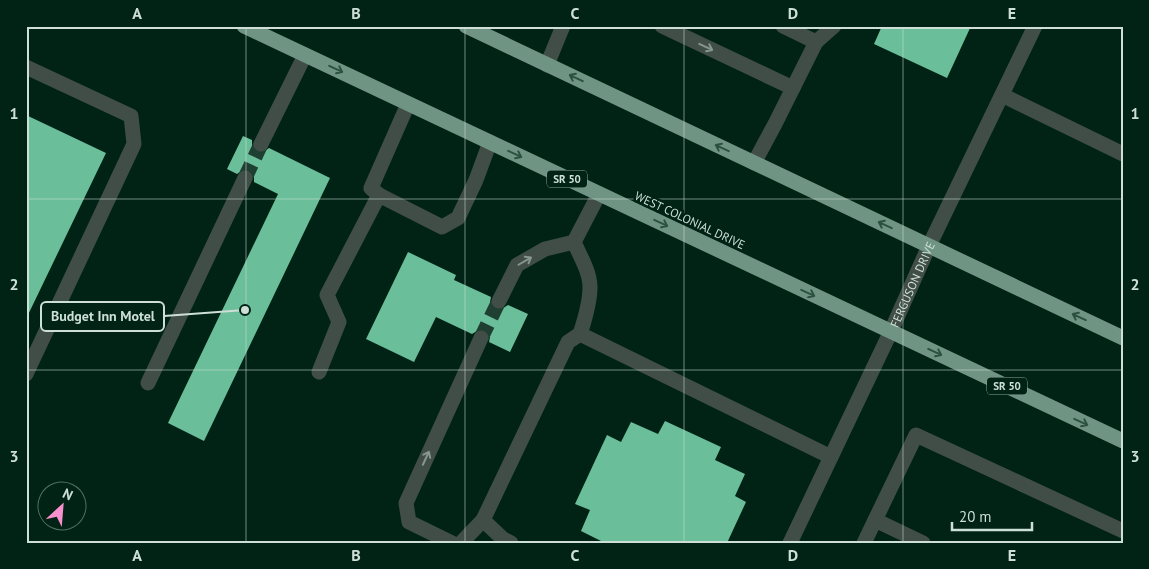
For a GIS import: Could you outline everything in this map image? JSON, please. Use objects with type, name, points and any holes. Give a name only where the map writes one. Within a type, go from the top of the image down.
[{"type":"highway","name":"WEST COLONIAL DRIVE","points":[[244,26],[1123,441]]},
{"type":"highway","points":[[466,26],[1123,338]]},
{"type":"street","points":[[547,65],[563,26]]},
{"type":"street","points":[[662,26],[793,88]]},
{"type":"street","points":[[783,26],[816,42]]},
{"type":"street","points":[[754,163],[816,42],[834,26]]},
{"type":"street","name":"FERGUSON DRIVE","points":[[790,543],[891,331],[929,246],[1035,26]]},
{"type":"street","points":[[260,144],[305,55]]},
{"type":"street","points":[[26,67],[131,116],[134,144],[26,374]]},
{"type":"street","points":[[1002,96],[1123,154]]},
{"type":"street","points":[[408,104],[371,188],[379,195],[442,227],[458,218],[476,180],[490,142]]},
{"type":"street","points":[[148,383],[245,178]]},
{"type":"street","points":[[499,300],[517,265],[545,249],[574,242],[599,194]]},
{"type":"street","points":[[319,372],[339,322],[327,295],[379,195]]},
{"type":"street","points":[[461,543],[483,520],[568,342],[580,334],[586,316],[590,286],[586,270],[574,242]]},
{"type":"street","points":[[580,334],[831,457]]},
{"type":"street","points":[[452,543],[409,522],[406,503],[481,338]]},
{"type":"street","points":[[864,543],[916,435],[1123,531]]},
{"type":"street","points":[[483,520],[503,539],[511,543]]},
{"type":"street","points":[[875,520],[923,543]]},
{"type":"building","points":[[882,26],[971,26],[947,78],[874,44]]},
{"type":"building","points":[[26,115],[106,153],[26,319]]},
{"type":"building","points":[[243,136],[252,140],[252,145],[256,152],[262,153],[269,148],[330,178],[204,441],[168,423],[278,194],[254,182],[254,177],[249,170],[244,169],[237,174],[227,169]]},
{"type":"building","points":[[408,252],[456,275],[454,280],[491,297],[490,302],[494,309],[500,310],[508,305],[528,314],[510,352],[489,342],[490,337],[485,330],[480,329],[472,334],[436,317],[414,362],[366,339]]},
{"type":"building","points":[[665,421],[721,447],[715,460],[745,474],[735,496],[746,502],[727,543],[605,543],[581,531],[590,510],[575,504],[607,435],[621,442],[631,422],[658,434]]},
{"type":"tunnel","points":[[245,178],[261,144]]},
{"type":"tunnel","points":[[481,338],[499,301]]},
{"type":"place","name":"Budget Inn Motel","points":[[245,310]]}]
